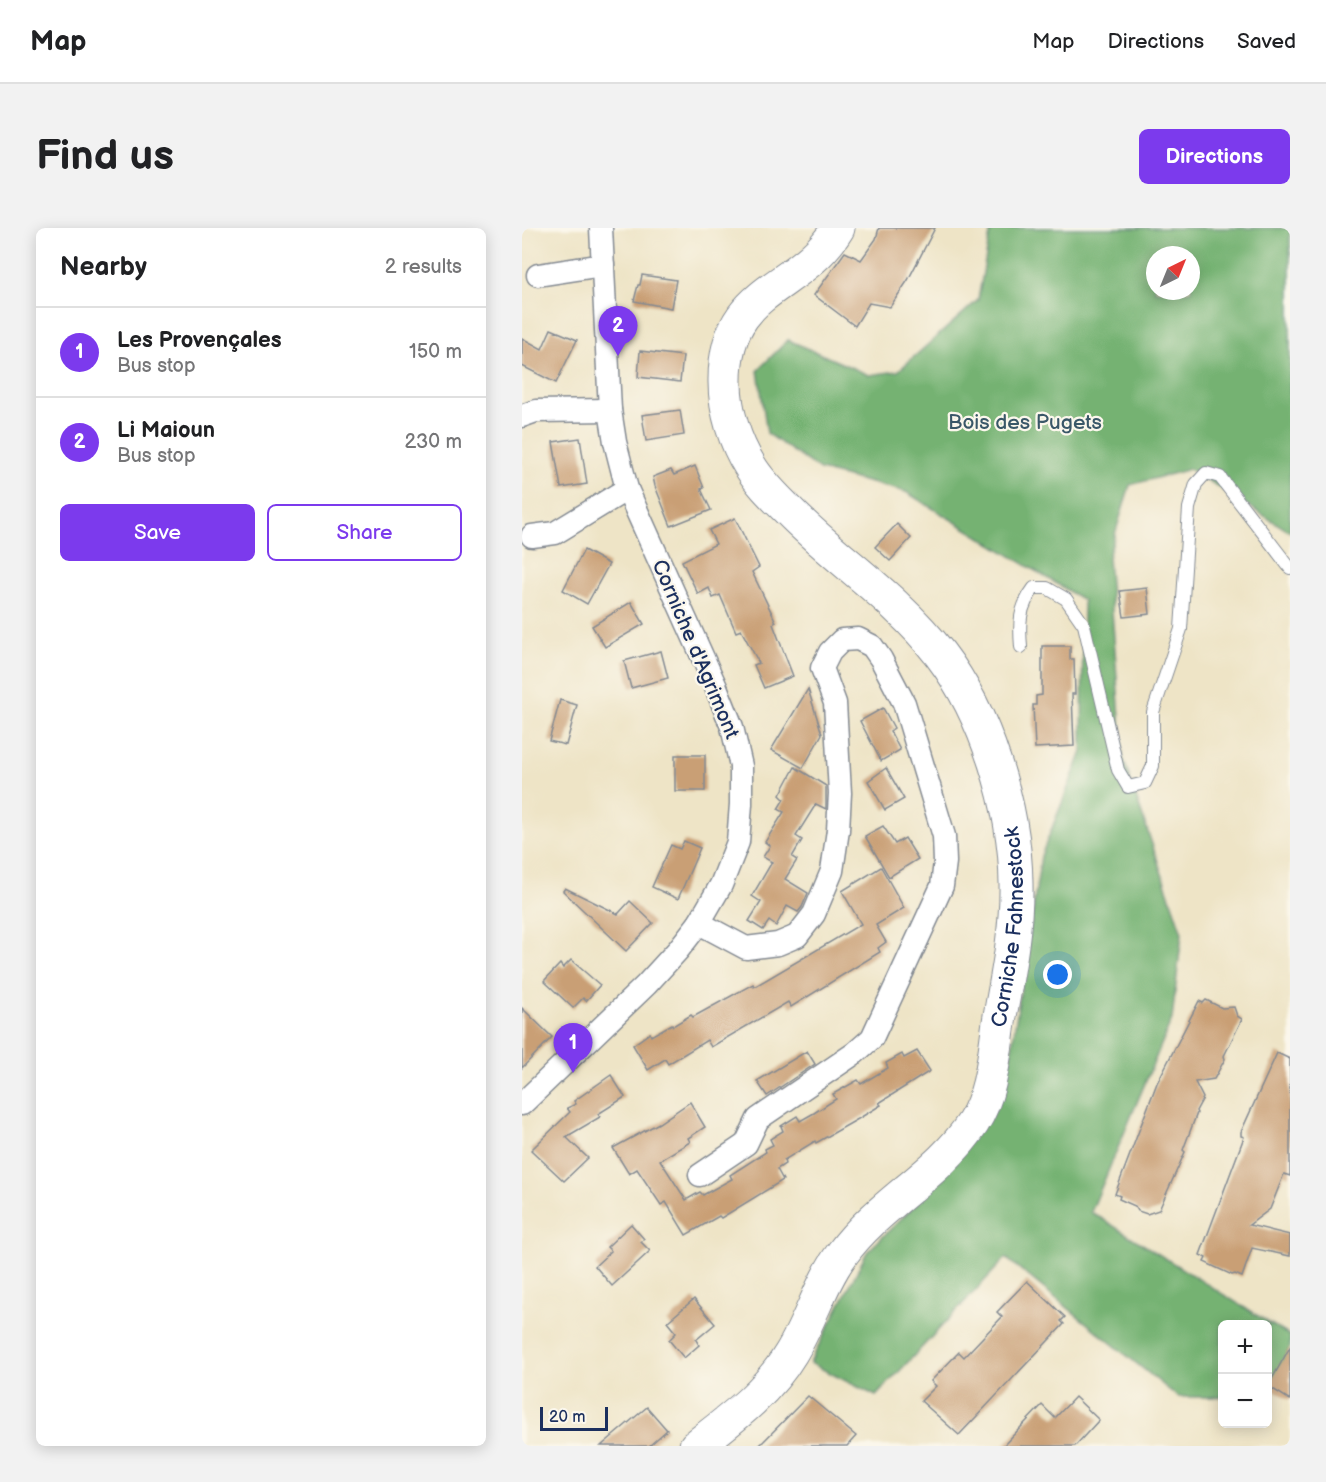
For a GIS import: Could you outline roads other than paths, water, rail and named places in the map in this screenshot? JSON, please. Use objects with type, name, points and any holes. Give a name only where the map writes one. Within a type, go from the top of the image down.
[{"type":"main road","name":"Corniche Fahnestock","points":[[696,1446],[742,1410],[767,1386],[792,1352],[840,1256],[881,1210],[946,1155],[972,1124],[983,1103],[992,1067],[1015,919],[1016,866],[1008,816],[991,750],[964,689],[939,653],[912,621],[798,520],[762,482],[741,450],[728,413],[725,398],[726,358],[732,338],[744,315],[762,295],[820,252],[838,228]]},
{"type":"street","name":"Corniche d'Agrimont","points":[[522,1104],[646,985],[699,923],[721,885],[738,842],[741,766],[732,727],[627,489],[615,442],[610,410],[601,228]]},
{"type":"street","points":[[538,275],[603,266]]},
{"type":"street","points":[[522,416],[536,411],[610,410]]},
{"type":"street","points":[[532,536],[555,533],[627,489]]},
{"type":"street","points":[[699,923],[746,948],[778,944],[796,936],[814,914],[832,871],[840,793],[835,703],[822,668],[830,652],[842,640],[858,639],[872,646],[904,703],[944,836],[945,862],[942,886],[872,1038],[855,1053],[758,1119],[746,1144],[700,1175]]},
{"type":"lane","points":[[1021,647],[1019,621],[1025,600],[1034,588],[1047,588],[1066,599],[1084,625],[1118,770],[1128,787],[1145,783],[1153,765],[1153,712],[1180,629],[1189,508],[1196,484],[1206,473],[1220,477],[1290,567]]},
{"type":"place","name":"Li Maioun","points":[[618,356]]},
{"type":"place","name":"Les Provençales","points":[[573,1073]]},
{"type":"park label","name":"Bois des Pugets","points":[[1025,422]]}]
